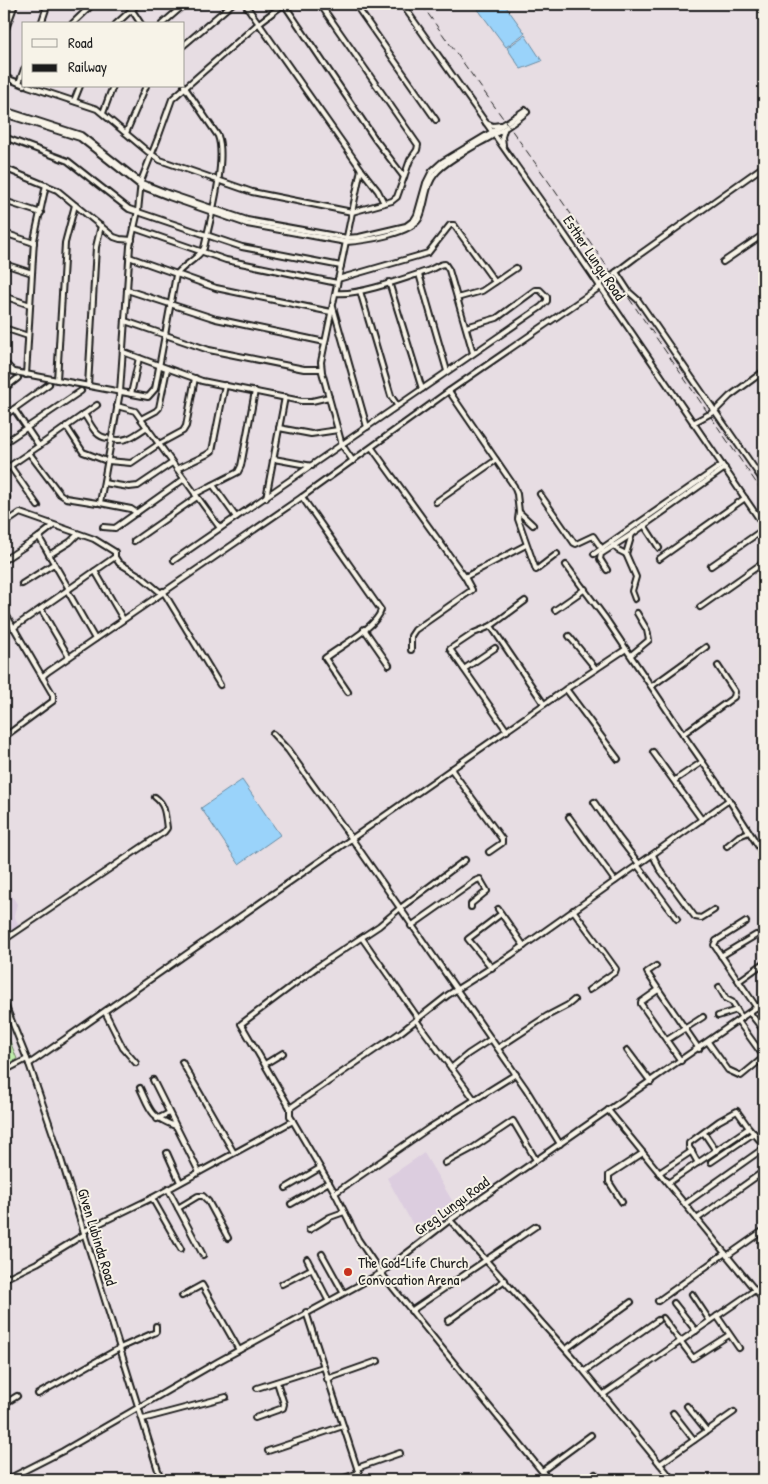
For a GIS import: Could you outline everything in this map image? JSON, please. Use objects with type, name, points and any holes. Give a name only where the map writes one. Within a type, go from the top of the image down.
[{"type":"street","points":[[4,34],[15,4]]},
{"type":"street","points":[[42,22],[47,6],[50,4]]},
{"type":"street","points":[[74,22],[93,4]]},
{"type":"street","points":[[128,4],[140,22]]},
{"type":"street","points":[[118,22],[138,4]]},
{"type":"street","points":[[164,22],[185,4]]},
{"type":"street","points":[[185,44],[232,4]]},
{"type":"street","points":[[245,4],[333,132],[378,191],[384,203]]},
{"type":"street","points":[[185,85],[284,4],[375,138],[404,177]]},
{"type":"street","points":[[34,88],[103,113],[160,160],[252,192],[352,212],[392,201],[397,197],[410,160],[418,150],[418,145],[320,4]]},
{"type":"street","points":[[355,4],[436,120]]},
{"type":"street","name":"Esther Lungu Road","points":[[402,4],[600,286],[764,528]]},
{"type":"street","points":[[19,83],[22,75]]},
{"type":"street","points":[[4,78],[22,84]]},
{"type":"street","points":[[47,92],[48,88]]},
{"type":"street","points":[[74,101],[79,88]]},
{"type":"street","points":[[103,113],[112,88]]},
{"type":"street","points":[[126,133],[145,88]]},
{"type":"street","points":[[137,512],[100,503],[109,439],[120,392],[129,257],[141,184],[172,98],[182,88]]},
{"type":"street","points":[[4,370],[148,397],[152,394],[155,389],[177,274],[202,252],[207,235],[218,180],[222,145],[185,88]]},
{"type":"street","points":[[4,112],[80,138],[141,184],[169,197],[212,210],[247,224],[360,241],[407,229],[417,222],[429,184],[435,174],[444,165],[526,111]]},
{"type":"street","points":[[484,121],[493,126],[504,126]]},
{"type":"street","points":[[503,146],[504,126]]},
{"type":"street","points":[[4,136],[68,161],[129,209],[242,246],[341,266]]},
{"type":"street","points":[[43,676],[69,656],[372,448],[600,286],[616,272],[764,166]]},
{"type":"street","points":[[4,168],[57,190],[120,240],[132,240]]},
{"type":"street","points":[[353,460],[342,445],[321,369],[360,168]]},
{"type":"street","points":[[26,375],[34,243],[46,185]]},
{"type":"street","points":[[4,201],[40,213]]},
{"type":"street","points":[[57,380],[65,243],[75,205]]},
{"type":"street","points":[[134,228],[235,262],[338,281],[428,253],[450,225],[454,225],[495,282]]},
{"type":"street","points":[[88,386],[96,247],[101,226]]},
{"type":"street","points":[[4,233],[34,243]]},
{"type":"street","points":[[723,262],[764,234]]},
{"type":"street","points":[[129,257],[216,288],[331,312]]},
{"type":"street","points":[[4,264],[32,274]]},
{"type":"street","points":[[336,293],[350,294],[432,270],[440,264],[448,266],[473,353]]},
{"type":"street","points":[[457,298],[476,294],[516,268]]},
{"type":"street","points":[[616,272],[629,292],[638,300],[764,482]]},
{"type":"street","points":[[419,274],[447,371]]},
{"type":"street","points":[[389,282],[422,389]]},
{"type":"street","points":[[127,290],[216,319],[325,342]]},
{"type":"street","points":[[174,560],[541,307],[547,301],[547,298],[540,290],[535,290],[497,318],[466,327]]},
{"type":"street","points":[[360,291],[391,396],[398,405]]},
{"type":"street","points":[[4,296],[30,305]]},
{"type":"street","points":[[333,305],[367,427]]},
{"type":"street","points":[[125,321],[208,350],[304,369],[321,369]]},
{"type":"street","points":[[4,328],[28,336]]},
{"type":"street","points":[[123,352],[167,369],[225,385],[312,401],[329,397]]},
{"type":"street","points":[[131,394],[139,358]]},
{"type":"street","points":[[4,362],[14,372]]},
{"type":"street","points":[[141,419],[159,408],[167,369]]},
{"type":"street","points":[[694,423],[715,412],[730,396],[764,371]]},
{"type":"street","points":[[4,389],[18,378]]},
{"type":"street","points":[[66,426],[85,454],[106,461],[131,463],[159,444],[183,431],[186,426],[195,378]]},
{"type":"street","points":[[4,416],[49,384]]},
{"type":"street","points":[[177,469],[212,451],[225,385]]},
{"type":"street","points":[[4,444],[81,391]]},
{"type":"street","points":[[134,541],[196,495],[234,474],[241,466],[255,391]]},
{"type":"street","points":[[449,392],[514,486],[517,494],[518,519],[536,570],[557,554]]},
{"type":"street","points":[[266,498],[285,397]]},
{"type":"street","points":[[4,470],[97,405]]},
{"type":"street","points":[[118,406],[135,411],[220,528]]},
{"type":"street","points":[[14,409],[38,446]]},
{"type":"street","points":[[84,414],[97,435],[101,438],[118,441],[126,440],[147,427]]},
{"type":"street","points":[[279,428],[311,434],[338,430]]},
{"type":"street","points":[[372,448],[465,577],[472,590],[415,630],[411,636],[411,650]]},
{"type":"street","points":[[29,453],[60,494],[66,498],[98,503]]},
{"type":"street","points":[[274,459],[312,466]]},
{"type":"street","points":[[436,502],[496,460]]},
{"type":"street","points":[[104,483],[129,487],[138,486],[172,463]]},
{"type":"street","points":[[10,466],[38,506]]},
{"type":"street","points":[[606,570],[600,556],[723,466]]},
{"type":"street","points":[[594,554],[723,466]]},
{"type":"street","points":[[103,527],[115,528],[184,479]]},
{"type":"street","points":[[213,485],[236,517]]},
{"type":"street","points":[[4,492],[8,497]]},
{"type":"street","points":[[540,494],[574,543],[576,544],[593,536],[602,549]]},
{"type":"street","points":[[302,497],[381,610],[378,616],[364,629],[325,658],[348,692]]},
{"type":"street","points":[[659,559],[744,498]]},
{"type":"street","points":[[519,512],[533,525]]},
{"type":"street","points":[[4,524],[20,513],[94,539],[111,548],[114,552],[114,559]]},
{"type":"street","points":[[44,523],[45,532]]},
{"type":"street","points":[[644,525],[659,548]]},
{"type":"street","points":[[4,560],[53,526]]},
{"type":"street","points":[[711,566],[764,528]]},
{"type":"street","points":[[49,555],[70,542],[78,534]]},
{"type":"street","points":[[626,554],[632,534]]},
{"type":"street","points":[[39,537],[95,639]]},
{"type":"street","points":[[465,577],[526,545]]},
{"type":"street","points":[[613,545],[626,554],[636,577],[632,591],[635,599]]},
{"type":"street","points":[[114,559],[162,592],[220,685]]},
{"type":"street","points":[[13,628],[114,559]]},
{"type":"street","points":[[700,607],[764,562]]},
{"type":"street","points":[[22,584],[55,565]]},
{"type":"street","points":[[566,565],[631,655],[764,855]]},
{"type":"street","points":[[95,571],[123,619]]},
{"type":"street","points":[[555,610],[585,589]]},
{"type":"street","points":[[507,731],[451,651],[451,646],[482,628],[491,626],[525,601]]},
{"type":"street","points":[[41,609],[69,656]]},
{"type":"street","points":[[4,611],[53,695],[53,701],[4,736]]},
{"type":"street","points":[[631,655],[649,640],[647,630],[637,613]]},
{"type":"street","points":[[491,626],[544,704]]},
{"type":"street","points":[[364,629],[389,666]]},
{"type":"street","points":[[569,636],[596,669]]},
{"type":"street","points":[[652,686],[706,647]]},
{"type":"street","points":[[464,669],[495,648]]},
{"type":"street","points":[[29,1064],[544,704],[626,649]]},
{"type":"street","points":[[683,734],[734,697],[735,692],[718,666]]},
{"type":"street","points":[[566,689],[618,759]]},
{"type":"street","points":[[273,734],[285,746],[352,839],[399,909],[516,1074],[560,1144]]},
{"type":"street","points":[[654,752],[702,820]]},
{"type":"street","points":[[675,780],[702,762]]},
{"type":"street","points":[[452,769],[502,839],[502,843],[489,852]]},
{"type":"street","points":[[4,940],[167,830],[166,812],[160,801],[155,797]]},
{"type":"street","points":[[290,1108],[448,995],[524,946],[729,800]]},
{"type":"street","points":[[594,802],[677,920]]},
{"type":"street","points":[[569,817],[614,881]]},
{"type":"street","points":[[727,846],[739,836],[749,832]]},
{"type":"street","points":[[653,855],[659,868],[695,917],[701,918],[714,910]]},
{"type":"street","points":[[465,860],[362,938],[317,967],[242,1023],[242,1026],[290,1108],[289,1112],[293,1122],[358,1239],[380,1272],[549,1480]]},
{"type":"street","points":[[412,926],[480,879],[487,891],[471,904],[471,907]]},
{"type":"street","points":[[498,909],[524,946]]},
{"type":"street","points":[[573,910],[616,969],[615,972],[588,990]]},
{"type":"street","points":[[492,968],[468,939],[501,914]]},
{"type":"street","points":[[746,922],[714,944],[720,956],[757,1008]]},
{"type":"street","points":[[720,956],[756,935]]},
{"type":"street","points":[[362,938],[474,1099]]},
{"type":"street","points":[[739,981],[764,963]]},
{"type":"street","points":[[656,966],[647,972],[698,1049]]},
{"type":"street","points":[[708,1042],[728,1070],[741,1076],[764,1057],[740,1020],[732,1002],[726,999],[719,987]]},
{"type":"street","points":[[658,990],[641,1002],[641,1004],[681,1061]]},
{"type":"street","points":[[498,1048],[574,1000]]},
{"type":"street","name":"Given Lubinda Road","points":[[4,1002],[29,1064],[143,1419],[160,1480]]},
{"type":"street","name":"Greg Lungu Road","points":[[6,1480],[70,1448],[239,1350],[380,1272],[450,1220],[764,1002]]},
{"type":"street","points":[[718,1016],[737,1010]]},
{"type":"street","points":[[105,1012],[123,1048],[136,1063]]},
{"type":"street","points":[[750,1013],[764,1031]]},
{"type":"street","points":[[667,1040],[703,1017]]},
{"type":"street","points":[[451,1068],[491,1039]]},
{"type":"street","points":[[627,1050],[651,1082]]},
{"type":"street","points":[[265,1064],[282,1053]]},
{"type":"street","points":[[4,1071],[27,1059]]},
{"type":"street","points":[[182,1062],[234,1153]]},
{"type":"street","points":[[334,1193],[429,1128],[516,1074]]},
{"type":"street","points":[[153,1080],[200,1172]]},
{"type":"street","points":[[140,1088],[157,1119],[175,1126]]},
{"type":"street","points":[[608,1110],[764,1301]]},
{"type":"street","points":[[685,1204],[764,1147],[737,1111],[719,1121],[689,1143],[698,1163]]},
{"type":"street","points":[[157,1119],[169,1113]]},
{"type":"street","points":[[445,1163],[473,1148],[513,1121],[536,1160]]},
{"type":"street","points":[[4,1277],[37,1262],[84,1233],[293,1122]]},
{"type":"street","points":[[668,1183],[749,1128]]},
{"type":"street","points":[[704,1133],[716,1151]]},
{"type":"street","points":[[711,1162],[754,1133]]},
{"type":"street","points":[[659,1173],[692,1152]]},
{"type":"street","points":[[622,1202],[609,1182],[609,1175],[643,1153]]},
{"type":"street","points":[[167,1154],[180,1182]]},
{"type":"street","points":[[286,1188],[320,1168]]},
{"type":"street","points":[[697,1219],[764,1171]]},
{"type":"street","points":[[291,1204],[328,1182]]},
{"type":"street","points":[[168,1189],[203,1255]]},
{"type":"street","points":[[178,1208],[198,1196],[203,1196],[208,1201],[228,1238]]},
{"type":"street","points":[[152,1198],[180,1249]]},
{"type":"street","points":[[309,1230],[330,1217],[344,1212]]},
{"type":"street","points":[[450,1220],[585,1371],[673,1480]]},
{"type":"street","points":[[411,1311],[536,1226]]},
{"type":"street","points":[[658,1300],[764,1230]]},
{"type":"street","points":[[322,1254],[343,1292]]},
{"type":"street","points":[[307,1259],[328,1300]]},
{"type":"street","points":[[282,1284],[312,1269]]},
{"type":"street","points":[[448,1322],[505,1280]]},
{"type":"street","points":[[182,1296],[202,1285],[239,1350]]},
{"type":"street","points":[[604,1394],[755,1290]]},
{"type":"street","points":[[692,1294],[710,1321]]},
{"type":"street","points":[[566,1349],[631,1302]]},
{"type":"street","points":[[674,1303],[696,1331]]},
{"type":"street","points":[[306,1312],[361,1480]]},
{"type":"street","points":[[717,1316],[739,1348]]},
{"type":"street","points":[[662,1318],[693,1358],[730,1335]]},
{"type":"street","points":[[585,1371],[658,1320]]},
{"type":"street","points":[[38,1394],[120,1348],[156,1332],[158,1329],[156,1326]]},
{"type":"street","points":[[327,1378],[378,1361]]},
{"type":"street","points":[[257,1388],[323,1367]]},
{"type":"street","points":[[255,1418],[283,1408],[284,1404],[277,1382]]},
{"type":"street","points":[[4,1404],[17,1396]]},
{"type":"street","points":[[143,1419],[226,1397]]},
{"type":"street","points":[[687,1406],[707,1431]]},
{"type":"street","points":[[660,1464],[734,1412]]},
{"type":"street","points":[[673,1413],[694,1440]]},
{"type":"street","points":[[268,1451],[344,1426]]},
{"type":"street","points":[[542,1471],[591,1434]]},
{"type":"street","points":[[326,1480],[341,1479],[358,1470],[400,1454]]},
{"type":"street","points":[[586,1480],[595,1474]]},
{"type":"street","points":[[16,1475],[19,1480]]},
{"type":"shaded area","points":[[9,891],[17,904],[14,915],[19,926],[4,937],[4,895]]},
{"type":"shaded area","points":[[424,1153],[460,1214],[440,1221],[438,1227],[422,1241],[387,1178]]},
{"type":"green space","points":[[4,1026],[17,1059],[4,1066]]},
{"type":"water","points":[[483,4],[504,4],[525,33],[506,47],[477,8]]},
{"type":"water","points":[[525,35],[542,61],[521,69],[507,48]]},
{"type":"water","points":[[242,780],[280,835],[239,864],[201,808]]},
{"type":"railway","points":[[421,4],[546,178],[764,494]]},
{"type":"place","name":"The God-Life Church Convocation Arena","points":[[348,1272]]}]
